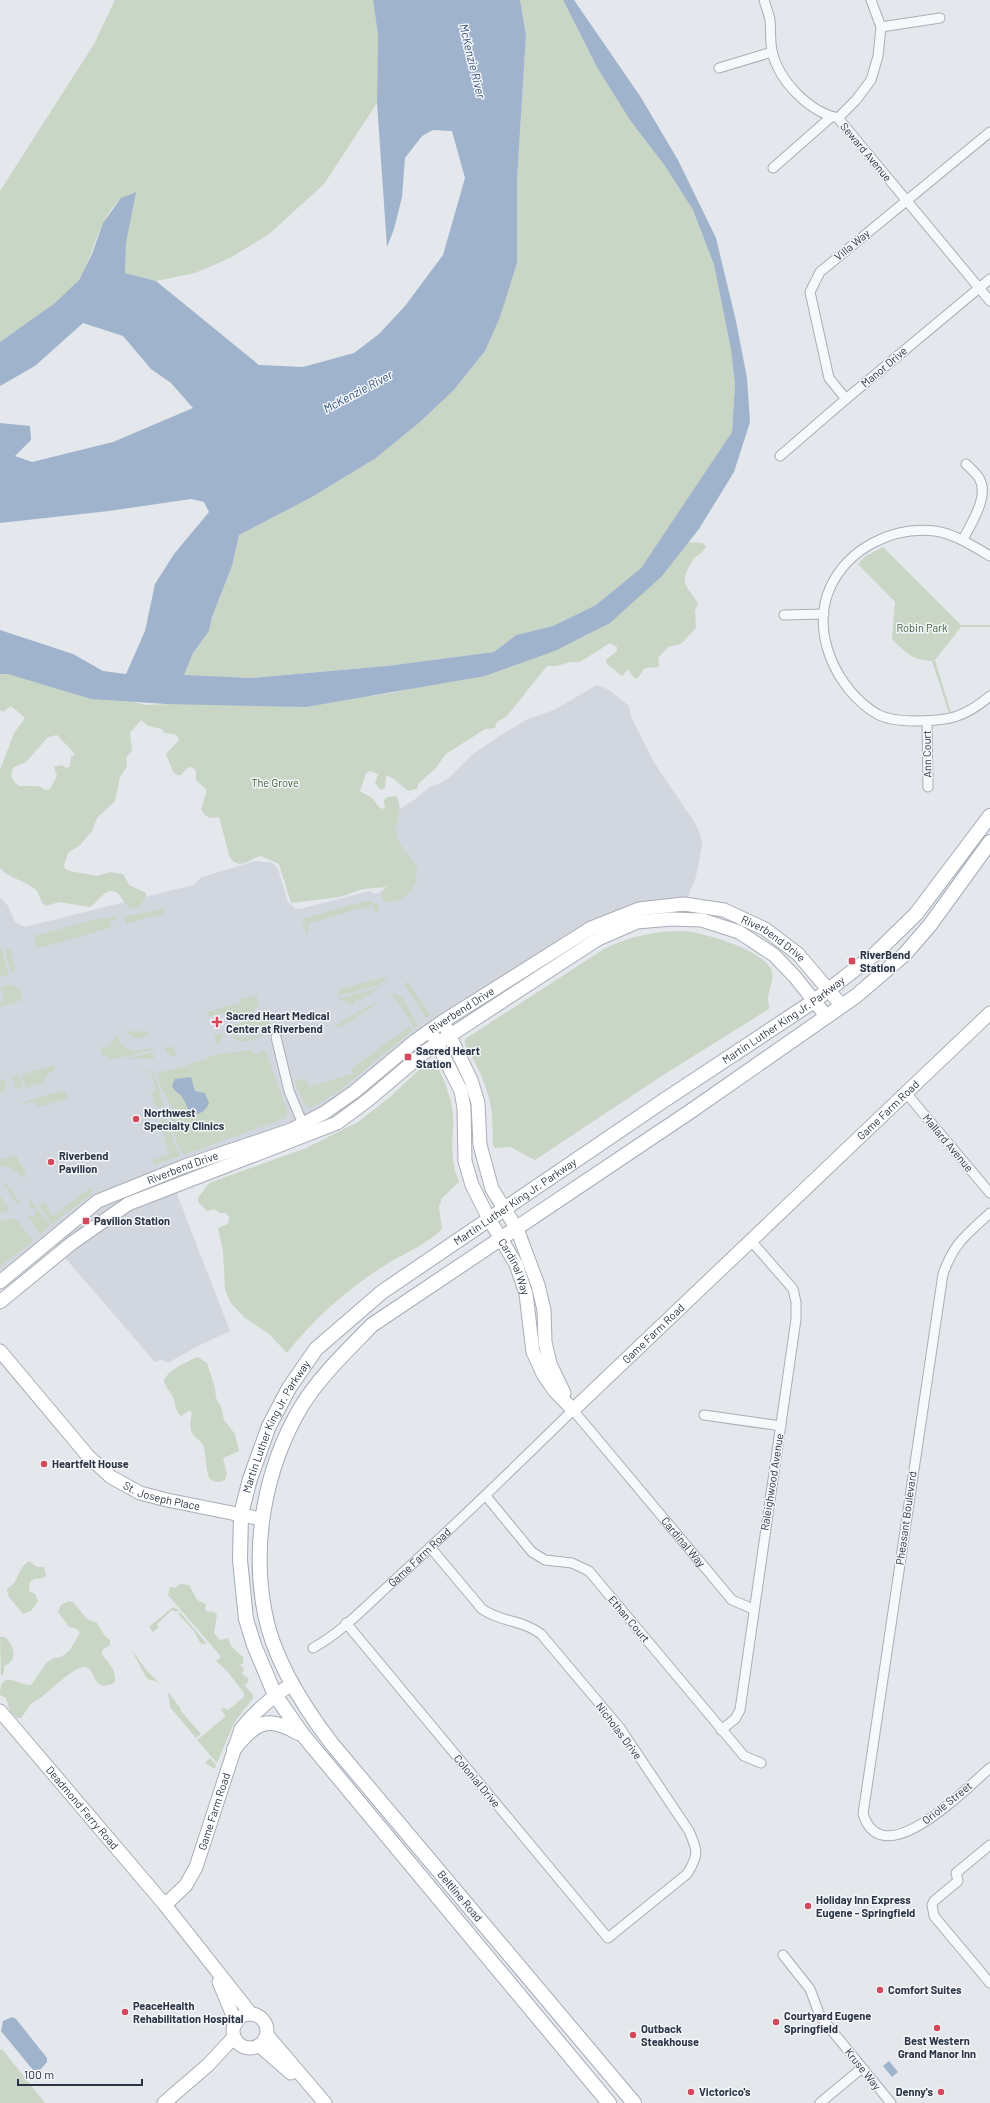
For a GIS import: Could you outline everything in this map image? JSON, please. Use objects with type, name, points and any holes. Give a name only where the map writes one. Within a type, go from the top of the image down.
[{"type":"main road","name":"Martin Luther King Jr. Parkway","points":[[275,1695],[254,1645],[246,1620],[240,1560],[242,1514],[250,1479],[269,1426],[290,1388],[316,1349],[382,1292],[663,1101],[814,1001],[876,954],[916,914],[990,816]]},
{"type":"main road","name":"Martin Luther King Jr. Parkway","points":[[292,1684],[265,1615],[261,1585],[262,1519],[272,1472],[281,1447],[302,1407],[334,1363],[372,1325],[501,1240],[842,1006],[905,954],[930,925],[990,842]]},
{"type":"main road","name":"Beltline Road","points":[[292,1684],[314,1721],[332,1744],[634,2103]]},
{"type":"main road","name":"Beltline Road","points":[[275,1695],[303,1736],[609,2103]]},
{"type":"main road","points":[[234,1749],[246,1734],[257,1726],[270,1722],[284,1725],[303,1736]]},
{"type":"street","name":"Seward Avenue","points":[[764,0],[770,19],[772,52],[782,75],[798,94],[814,107],[835,118],[990,301]]},
{"type":"street","points":[[773,168],[856,100],[871,80],[878,56],[881,27],[871,0]]},
{"type":"street","points":[[881,27],[940,18]]},
{"type":"street","points":[[719,68],[772,52]]},
{"type":"street","name":"Villa Way","points":[[846,399],[829,378],[810,292],[820,272],[990,132]]},
{"type":"street","name":"Manor Drive","points":[[780,456],[990,279]]},
{"type":"street","points":[[963,540],[980,504],[982,487],[979,478],[966,464]]},
{"type":"street","points":[[990,556],[963,540],[935,532],[907,532],[883,537],[863,548],[843,568],[830,588],[824,614],[825,643],[837,672],[852,695],[878,714],[901,721],[948,720],[975,709],[990,696]]},
{"type":"street","points":[[784,615],[824,614]]},
{"type":"street","name":"Ann Court","points":[[927,721],[928,787]]},
{"type":"street","name":"Riverbend Drive","points":[[0,1302],[72,1243],[128,1204],[306,1129],[324,1113],[354,1092],[430,1030],[442,1022],[591,928],[639,909],[684,904],[724,910],[766,929],[798,954],[830,989],[842,1006]]},
{"type":"street","name":"Riverbend Drive","points":[[0,1282],[98,1200],[185,1166],[291,1130],[306,1129],[337,1123],[438,1044],[598,939],[638,922],[702,920],[739,932],[774,955],[827,1017]]},
{"type":"street","name":"Game Farm Road","points":[[313,1648],[326,1640],[346,1623],[486,1496],[573,1410],[752,1242],[990,1013]]},
{"type":"street","name":"Cardinal Way","points":[[442,1022],[472,1080],[478,1103],[482,1153],[492,1189],[517,1229],[538,1285],[544,1310],[545,1342],[550,1364],[559,1385],[573,1410]]},
{"type":"street","name":"Cardinal Way","points":[[430,1030],[461,1091],[464,1108],[465,1161],[472,1185],[489,1219],[516,1264],[526,1294],[533,1352],[540,1368],[554,1390],[573,1410],[732,1600],[753,1609]]},
{"type":"street","points":[[276,1037],[289,1091],[306,1129]]},
{"type":"street","name":"Mallard Avenue","points":[[907,1094],[990,1193]]},
{"type":"street","name":"Pheasant Boulevard","points":[[878,1834],[870,1828],[863,1814],[942,1274],[949,1255],[958,1243],[990,1213]]},
{"type":"street","name":"Raleighwood Avenue","points":[[721,1730],[735,1719],[740,1710],[753,1609],[781,1426],[796,1302],[793,1290],[752,1242]]},
{"type":"street","name":"St. Joseph Place","points":[[0,1351],[88,1456],[111,1477],[140,1493],[167,1500],[262,1519]]},
{"type":"street","points":[[704,1415],[781,1426]]},
{"type":"street","name":"Ethan Court","points":[[486,1496],[532,1552],[545,1560],[572,1563],[589,1571],[744,1756],[761,1763]]},
{"type":"street","name":"Nicholas Drive","points":[[430,1547],[482,1609],[492,1616],[503,1620],[520,1622],[532,1627],[541,1634],[620,1728],[689,1831],[697,1847],[696,1860],[687,1874],[608,1938]]},
{"type":"street","name":"Colonial Drive","points":[[346,1623],[608,1938]]},
{"type":"street","name":"Game Farm Road","points":[[165,1905],[186,1885],[196,1867],[241,1729],[254,1712],[275,1695],[292,1684]]},
{"type":"street","name":"Deadmond Ferry Road","points":[[0,1711],[165,1905],[251,2014]]},
{"type":"street","name":"Oriole Street","points":[[878,1834],[889,1836],[916,1829],[929,1820],[990,1768]]},
{"type":"street","points":[[990,1845],[956,1873],[958,1881],[934,1901],[932,1910],[934,1916],[990,1983]]},
{"type":"street","name":"Kruse Way","points":[[783,1955],[810,1988],[820,2016],[891,2103]]},
{"type":"street","points":[[210,1962],[236,2023],[237,2041]]},
{"type":"street","points":[[236,2023],[239,2018],[251,2014],[264,2021],[264,2040],[325,2103]]},
{"type":"street","points":[[237,2041],[250,2049],[264,2040]]},
{"type":"street","points":[[164,2103],[237,2041]]},
{"type":"street","points":[[820,2103],[862,2068]]},
{"type":"shaded area","name":"Sacred Heart Medical Center at Riverbend","points":[[597,685],[609,690],[629,706],[631,717],[655,764],[695,823],[701,836],[702,845],[696,877],[690,891],[688,901],[641,904],[597,919],[416,1034],[327,1105],[281,1126],[171,1165],[178,1197],[230,1331],[198,1346],[168,1363],[162,1360],[155,1362],[67,1260],[48,1234],[0,1274],[0,897],[8,906],[15,922],[25,927],[193,885],[202,877],[256,861],[273,863],[278,869],[288,902],[295,908],[300,909],[370,891],[376,894],[412,872],[384,819],[414,800],[430,787],[439,784],[450,777],[473,754],[501,735],[528,719],[554,710]]},
{"type":"green space","points":[[115,0],[373,0],[378,35],[377,103],[324,184],[269,234],[230,258],[195,273],[156,281],[125,273],[126,243],[135,193],[124,198],[114,206],[107,216],[85,268],[72,288],[53,305],[0,342],[0,191],[94,44]]},
{"type":"green space","points":[[520,0],[563,0],[598,69],[630,119],[665,166],[693,210],[714,265],[731,350],[735,385],[732,432],[641,568],[596,605],[553,626],[516,635],[494,652],[387,666],[250,678],[183,676],[193,653],[209,631],[212,617],[232,566],[239,535],[312,497],[376,458],[420,422],[453,391],[485,351],[517,263],[517,180],[526,35]]},
{"type":"green space","name":"The Grove","points":[[689,542],[703,543],[706,547],[693,560],[685,578],[687,586],[698,603],[695,611],[696,628],[681,644],[668,647],[658,658],[659,667],[645,668],[637,679],[633,677],[628,669],[622,676],[607,664],[606,660],[617,651],[617,647],[610,643],[580,662],[570,662],[557,666],[547,666],[507,716],[497,722],[495,728],[485,729],[446,754],[435,769],[418,784],[417,789],[408,791],[394,779],[386,775],[385,788],[381,790],[375,783],[378,774],[370,771],[366,773],[360,791],[372,798],[380,808],[385,809],[384,800],[387,797],[396,796],[400,808],[396,834],[402,847],[417,866],[417,884],[415,884],[407,895],[399,900],[385,902],[382,898],[382,893],[386,887],[363,889],[340,897],[291,903],[279,864],[261,856],[242,864],[234,862],[230,858],[219,817],[208,817],[201,809],[207,790],[196,780],[196,771],[192,767],[187,768],[181,775],[177,775],[173,772],[166,754],[179,740],[177,736],[164,733],[162,729],[148,726],[141,720],[130,733],[132,750],[126,758],[127,767],[120,777],[115,801],[97,818],[92,831],[80,845],[68,853],[64,865],[65,869],[70,871],[97,876],[110,872],[123,874],[129,885],[146,893],[146,897],[138,909],[129,908],[119,894],[113,891],[105,893],[90,907],[59,902],[46,906],[42,903],[36,890],[8,875],[0,868],[0,770],[14,733],[25,718],[11,706],[3,712],[0,710],[0,667],[145,705],[372,696],[397,692],[525,661],[588,635]],"holes":[[[57,735],[75,754],[71,757],[70,766],[66,768],[62,765],[54,767],[57,776],[50,789],[46,790],[38,786],[19,786],[12,778],[14,767],[26,762],[48,737]]]},
{"type":"green space","name":"Robin Park","points":[[883,547],[961,625],[990,625],[990,627],[961,627],[935,660],[952,716],[950,716],[932,661],[919,659],[910,655],[892,639],[895,602],[858,564],[864,557]]},
{"type":"green space","points":[[365,901],[370,901],[379,906],[379,911],[374,912],[373,905],[309,923],[307,935],[302,919]]},
{"type":"green space","points":[[164,909],[165,913],[126,924],[125,918],[121,917]]},
{"type":"green space","points":[[116,917],[117,920],[109,922],[110,928],[36,949],[34,936],[92,920]]},
{"type":"green space","points":[[684,931],[705,935],[733,944],[759,957],[767,964],[772,972],[772,981],[768,997],[769,1009],[660,1077],[535,1160],[510,1147],[495,1148],[493,1145],[491,1105],[486,1087],[465,1045],[465,1039],[614,944],[643,935]]},
{"type":"green space","points":[[0,945],[9,975],[0,977]]},
{"type":"green space","points":[[10,949],[15,968],[11,974],[5,951]]},
{"type":"green space","points":[[386,977],[387,980],[381,982],[380,985],[339,996],[338,990]]},
{"type":"green space","points":[[407,981],[429,1014],[428,1018],[425,1017],[405,985]]},
{"type":"green space","points":[[12,984],[12,986],[19,987],[22,1000],[0,1007],[0,1002],[4,1000],[0,987]]},
{"type":"green space","points":[[381,987],[359,1001],[357,999],[354,1001],[356,1003],[354,1004],[349,1004],[338,999]]},
{"type":"green space","points":[[391,993],[402,997],[418,1026],[415,1029]]},
{"type":"green space","points":[[257,995],[258,1005],[253,1013],[232,1019],[223,1013],[208,1017],[207,1012],[242,1002],[241,999]]},
{"type":"green space","points":[[373,1003],[376,1004],[343,1026],[335,1028],[335,1026]]},
{"type":"green space","points":[[264,1008],[272,1029],[240,1036],[236,1027],[232,1027],[233,1025],[256,1019]]},
{"type":"green space","points":[[410,1026],[413,1030],[338,1092],[309,1108],[303,1102],[295,1081],[305,1078],[309,1087],[353,1073],[352,1068]]},
{"type":"green space","points":[[234,1029],[238,1038],[263,1034],[264,1036],[249,1041],[237,1041],[231,1030]]},
{"type":"green space","points":[[132,1030],[133,1033],[146,1030],[148,1036],[133,1038],[127,1031]]},
{"type":"green space","points":[[222,1033],[222,1040],[216,1044],[214,1036]]},
{"type":"green space","points":[[116,1035],[122,1045],[130,1050],[151,1048],[152,1050],[111,1060],[102,1054],[100,1049],[109,1046]]},
{"type":"green space","points":[[173,1046],[176,1055],[171,1056],[165,1049]]},
{"type":"green space","points":[[253,1050],[254,1054],[265,1050],[287,1111],[286,1118],[183,1155],[178,1147],[170,1120],[172,1107],[162,1089],[157,1073],[185,1066],[218,1054]]},
{"type":"green space","points":[[153,1052],[154,1059],[128,1059]]},
{"type":"green space","points":[[432,1063],[440,1072],[451,1102],[453,1114],[453,1161],[459,1182],[442,1198],[439,1207],[442,1229],[424,1243],[390,1262],[361,1281],[334,1303],[309,1327],[287,1353],[269,1334],[245,1318],[230,1302],[225,1289],[223,1251],[218,1228],[228,1224],[229,1217],[226,1213],[220,1213],[214,1209],[207,1211],[198,1202],[198,1198],[209,1183],[306,1148],[358,1122],[390,1097],[422,1067]]},
{"type":"green space","points":[[54,1065],[55,1069],[48,1074],[44,1082],[26,1088],[21,1075]]},
{"type":"green space","points":[[151,1072],[154,1073],[164,1106],[162,1107],[155,1106],[151,1092],[156,1091]]},
{"type":"green space","points":[[19,1075],[23,1089],[15,1087],[12,1077]]},
{"type":"green space","points":[[4,1079],[6,1089],[0,1095],[0,1080]]},
{"type":"green space","points":[[64,1090],[67,1096],[66,1099],[38,1107],[35,1101],[23,1104],[22,1102]]},
{"type":"green space","points":[[163,1117],[166,1117],[175,1146],[180,1156],[154,1165],[153,1160],[169,1155],[160,1121]]},
{"type":"green space","points":[[16,1155],[26,1175],[22,1178],[16,1171],[14,1172],[7,1166],[0,1167],[0,1160]]},
{"type":"green space","points":[[6,1183],[20,1203],[17,1204],[3,1184]]},
{"type":"green space","points":[[92,1187],[91,1195],[67,1213],[63,1208]]},
{"type":"green space","points":[[0,1196],[9,1209],[0,1213]]},
{"type":"green space","points":[[30,1198],[50,1226],[40,1234],[26,1215],[34,1217],[37,1210],[29,1206]]},
{"type":"green space","points":[[44,1202],[53,1216],[62,1209],[65,1214],[52,1224],[39,1206]]},
{"type":"green space","points":[[12,1218],[18,1221],[33,1241],[0,1267],[0,1222]]},
{"type":"green space","points":[[198,1357],[207,1363],[215,1388],[216,1398],[221,1407],[224,1420],[235,1434],[239,1451],[223,1458],[227,1474],[225,1480],[221,1482],[215,1482],[209,1478],[203,1444],[192,1433],[190,1422],[192,1413],[190,1410],[181,1416],[179,1414],[172,1395],[164,1381],[169,1373],[184,1363]]},
{"type":"green space","points":[[29,1561],[37,1567],[44,1567],[46,1575],[43,1578],[34,1579],[30,1582],[29,1591],[35,1594],[38,1601],[31,1611],[23,1614],[9,1597],[7,1591],[8,1588],[15,1582],[21,1569]]},
{"type":"green space","points":[[180,1584],[189,1585],[197,1600],[206,1604],[205,1611],[214,1612],[217,1615],[214,1633],[220,1640],[228,1638],[231,1646],[243,1657],[243,1664],[239,1665],[244,1668],[242,1674],[249,1679],[246,1685],[243,1684],[253,1695],[253,1698],[234,1723],[217,1763],[197,1740],[226,1716],[221,1710],[224,1708],[228,1710],[244,1697],[244,1693],[227,1671],[216,1661],[221,1657],[168,1595],[170,1587],[175,1588]]},
{"type":"green space","points":[[69,1601],[73,1602],[87,1619],[97,1623],[105,1636],[110,1640],[110,1645],[102,1650],[102,1654],[112,1667],[115,1682],[108,1685],[102,1685],[96,1680],[89,1669],[81,1667],[31,1704],[21,1718],[17,1718],[10,1711],[6,1698],[0,1695],[3,1682],[6,1680],[11,1680],[31,1685],[47,1662],[54,1658],[61,1657],[70,1650],[80,1633],[77,1629],[69,1627],[58,1612],[61,1605]]},
{"type":"green space","points":[[173,1607],[179,1610],[177,1612],[172,1610],[157,1624],[158,1628],[153,1632],[149,1627]]},
{"type":"green space","points":[[180,1612],[206,1643],[205,1644],[200,1643],[194,1631],[178,1614]]},
{"type":"green space","points":[[0,1637],[5,1637],[7,1639],[11,1645],[13,1654],[11,1661],[4,1666],[4,1673],[1,1676]]},
{"type":"green space","points":[[131,1649],[147,1671],[159,1682],[147,1679]]},
{"type":"green space","points":[[168,1692],[181,1709],[180,1710],[201,1734],[196,1738],[170,1707]]},
{"type":"green space","points":[[210,1758],[216,1765],[215,1769],[205,1763]]},
{"type":"green space","points":[[2,2049],[45,2103],[0,2103],[0,2050]]},
{"type":"water","name":"McKenzie River","points":[[373,0],[520,0],[526,35],[517,180],[517,263],[500,317],[485,351],[453,391],[420,422],[376,458],[312,497],[239,535],[232,566],[212,617],[209,631],[193,653],[184,675],[250,678],[387,666],[494,652],[516,635],[553,626],[596,605],[641,568],[732,432],[735,385],[731,350],[714,265],[693,210],[665,166],[630,120],[598,69],[563,0],[574,0],[640,96],[678,160],[716,238],[736,321],[747,378],[750,422],[734,472],[699,529],[662,576],[610,623],[557,650],[485,676],[306,707],[166,704],[91,699],[8,674],[0,674],[0,630],[73,654],[103,671],[126,674],[145,631],[155,584],[174,554],[209,512],[204,502],[191,499],[109,511],[0,523],[0,423],[30,426],[31,440],[15,456],[32,462],[113,442],[193,408],[171,383],[151,369],[123,336],[83,323],[35,366],[0,386],[0,342],[55,303],[79,280],[92,254],[103,223],[121,198],[136,192],[126,243],[125,273],[156,281],[259,365],[303,367],[354,353],[379,334],[405,306],[443,255],[465,178],[452,131],[433,130],[422,136],[405,158],[402,197],[394,229],[387,247],[377,103],[378,35]]},
{"type":"water","points":[[191,1077],[195,1091],[205,1093],[209,1103],[203,1111],[197,1114],[194,1114],[188,1109],[182,1097],[172,1086],[175,1079]]},
{"type":"water","points":[[12,2017],[16,2019],[47,2058],[47,2062],[40,2070],[33,2070],[1,2031],[3,2021]]},
{"type":"water","points":[[889,2061],[898,2072],[892,2077],[883,2066]]},
{"type":"place","name":"RiverBend Station","points":[[852,961]]},
{"type":"place","name":"Sacred Heart Medical Center at Riverbend","points":[[217,1022]]},
{"type":"place","name":"Sacred Heart Station","points":[[408,1057]]},
{"type":"place","name":"Northwest Specialty Clinics","points":[[136,1119]]},
{"type":"place","name":"Riverbend Pavilion","points":[[51,1162]]},
{"type":"place","name":"Pavilion Station","points":[[86,1221]]},
{"type":"place","name":"Heartfelt House","points":[[44,1464]]},
{"type":"place","name":"Holiday Inn Express Eugene - Springfield","points":[[808,1906]]},
{"type":"place","name":"Comfort Suites","points":[[880,1990]]},
{"type":"place","name":"PeaceHealth Rehabilitation Hospital","points":[[125,2012]]},
{"type":"place","name":"Courtyard Eugene Springfield","points":[[776,2022]]},
{"type":"place","name":"Best Western Grand Manor Inn","points":[[937,2028]]},
{"type":"place","name":"Outback Steakhouse","points":[[633,2035]]},
{"type":"place","name":"Victorico's","points":[[691,2092]]},
{"type":"place","name":"Denny's","points":[[941,2092]]}]
